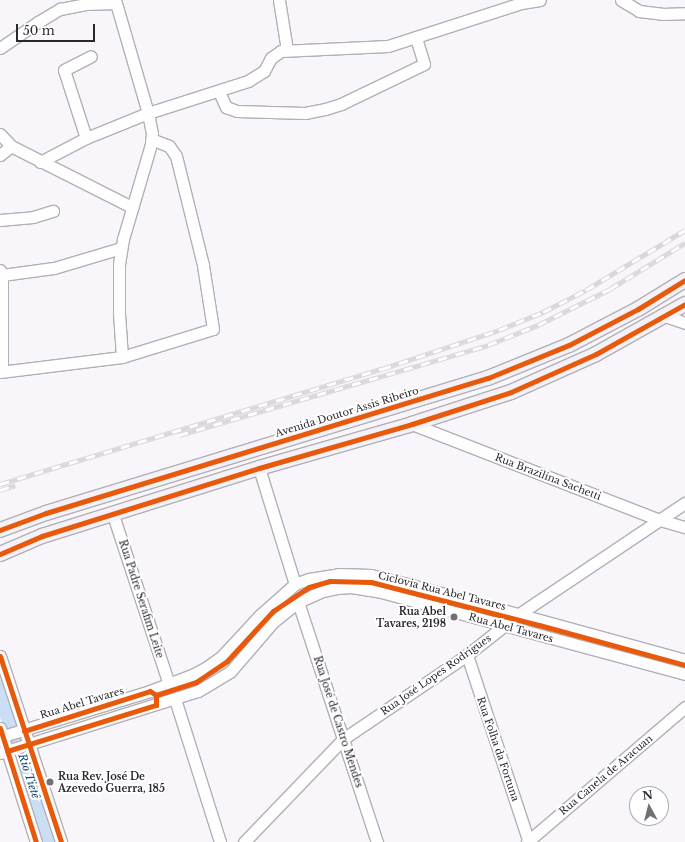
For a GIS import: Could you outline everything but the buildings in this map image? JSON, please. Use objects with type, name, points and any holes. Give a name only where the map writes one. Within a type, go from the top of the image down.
[{"type":"main road","name":"Avenida Doutor Assis Ribeiro","points":[[0,530],[46,513],[488,378],[569,345],[638,309],[685,280]]},
{"type":"main road","points":[[0,554],[42,536],[259,468],[412,424],[511,392],[568,368],[627,338],[685,304]]},
{"type":"street","points":[[279,0],[287,50]]},
{"type":"street","points":[[40,162],[86,138],[148,113],[219,92],[255,78],[264,70],[274,55],[287,50],[388,46],[521,4],[540,0]]},
{"type":"street","points":[[621,0],[639,10],[662,14],[685,13]]},
{"type":"street","points":[[0,48],[60,9],[86,4],[116,3],[148,113],[152,139],[121,248],[119,264],[119,313],[122,357]]},
{"type":"street","points":[[219,92],[226,107],[237,111],[291,113],[325,109],[424,64],[416,37]]},
{"type":"street","points":[[86,138],[64,70],[91,56]]},
{"type":"street","points":[[0,134],[11,146],[40,162],[132,206]]},
{"type":"street","points":[[121,248],[54,268],[1,272],[1,372],[122,357],[213,329],[203,265],[176,156],[169,146],[152,139]]},
{"type":"street","points":[[0,155],[11,146]]},
{"type":"street","points":[[0,220],[33,217],[53,211]]},
{"type":"street","points":[[665,316],[685,323]]},
{"type":"street","name":"Rua Brazilina Sachetti","points":[[412,424],[660,520],[685,527]]},
{"type":"street","points":[[259,468],[295,584]]},
{"type":"street","name":"Rua José Lopes Rodrigues","points":[[244,842],[343,739],[467,655],[519,614],[685,503]]},
{"type":"street","name":"Rua Padre Serafim Leite","points":[[113,515],[169,684]]},
{"type":"street","name":"Rua Abel Tavares","points":[[2,735],[22,731],[169,684],[207,667],[222,656],[260,615],[295,584],[309,579],[339,574],[370,575],[685,660]]},
{"type":"street","name":"Rua Abel Tavares","points":[[6,751],[198,691],[230,672],[273,622],[298,602],[323,590],[337,588],[366,589],[685,674]]},
{"type":"street","name":"Rua José de Castro Mendes","points":[[298,602],[377,842]]},
{"type":"street","name":"Rua Folha da Fortuna","points":[[467,655],[528,841]]},
{"type":"street","points":[[0,656],[22,731],[61,842]]},
{"type":"street","points":[[175,699],[220,842]]},
{"type":"street","name":"Rua Canela de Aracuan","points":[[528,841],[685,707]]},
{"type":"street","points":[[2,735],[36,842]]},
{"type":"waterway","name":"Rio Tietê","points":[[0,688],[51,842]]},
{"type":"railway","points":[[0,484],[382,369],[499,330],[543,312],[586,290],[685,230]]},
{"type":"railway","points":[[179,435],[488,345],[538,325],[610,289],[685,243]]},
{"type":"railway","points":[[0,490],[15,485]]},
{"type":"cycle path","points":[[0,530],[46,513],[488,378],[569,345],[638,309],[685,280]]},
{"type":"cycle path","points":[[0,554],[42,536],[259,468],[412,424],[511,392],[596,354],[685,304]]},
{"type":"cycle path","name":"Ciclovia Rua Abel Tavares","points":[[24,731],[150,691],[156,695],[196,682],[227,661],[273,611],[309,587],[330,581],[371,582],[539,625],[685,665]]},
{"type":"cycle path","points":[[0,656],[61,842]]},
{"type":"cycle path","points":[[7,751],[156,705],[156,695]]},
{"type":"cycle path","points":[[0,728],[36,842]]},
{"type":"place","name":"Rua Abel Tavares, 2198","points":[[454,617]]},
{"type":"place","name":"Rua Rev. José De Azevedo Guerra, 185","points":[[50,782]]}]
